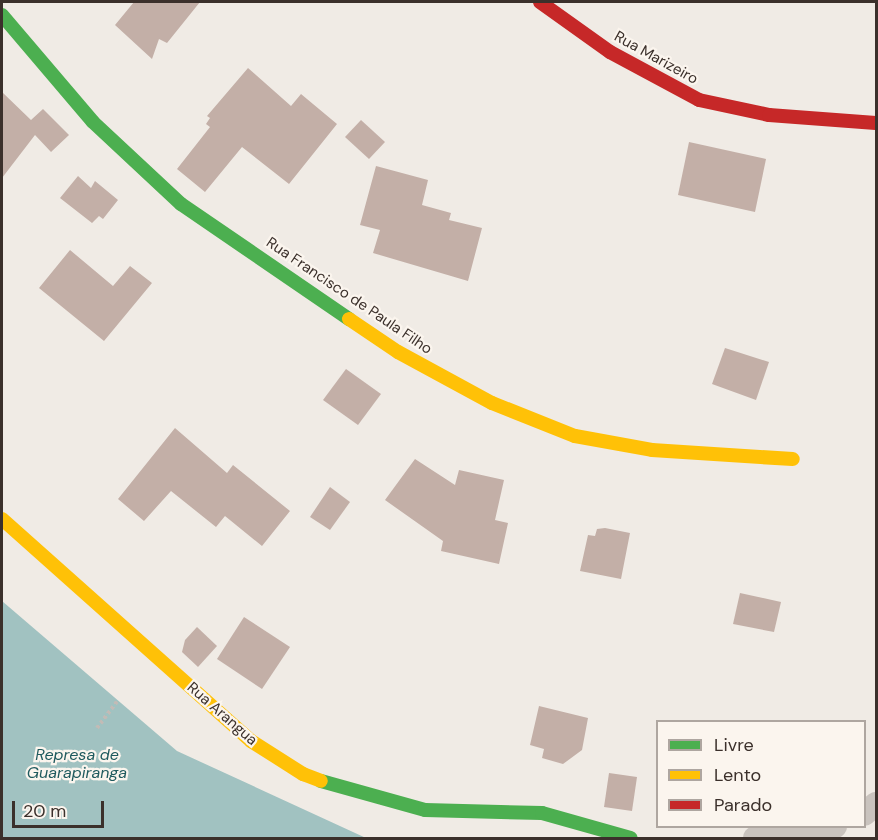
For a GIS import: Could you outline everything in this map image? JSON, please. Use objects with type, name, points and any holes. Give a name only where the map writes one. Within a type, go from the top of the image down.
[{"type":"street","name":"Rua Marizeiro","points":[[540,2],[610,52],[699,100],[769,115],[876,123]]},
{"type":"street","name":"Rua Francisco de Paula Filho","points":[[2,15],[93,122],[181,204],[398,352],[492,403],[575,436],[652,450],[793,459]]},
{"type":"street","name":"Rua Arangua","points":[[2,519],[251,741],[303,774],[354,793],[425,810],[542,813],[631,838]]},
{"type":"street","points":[[755,838],[822,828]]},
{"type":"path","points":[[97,728],[117,700]]},
{"type":"water","name":"Represa de Guarapiranga","points":[[2,601],[177,751],[366,838],[2,838]]},
{"type":"building","points":[[134,2],[200,2],[167,43],[159,39],[152,59],[115,25]]},
{"type":"building","points":[[248,68],[291,106],[301,94],[337,124],[289,184],[242,147],[205,192],[177,169],[210,127],[206,124],[210,118],[207,116]]},
{"type":"building","points":[[2,92],[31,120],[43,109],[69,135],[51,152],[35,135],[2,178]]},
{"type":"building","points":[[361,120],[385,142],[369,159],[345,137]]},
{"type":"building","points":[[689,142],[766,159],[755,212],[678,195]]},
{"type":"building","points":[[376,166],[428,180],[422,205],[451,213],[449,220],[482,228],[468,281],[373,253],[380,230],[360,225]]},
{"type":"building","points":[[78,176],[91,188],[95,181],[118,200],[103,219],[99,216],[92,223],[60,198]]},
{"type":"building","points":[[70,250],[113,286],[130,266],[152,283],[104,341],[39,288]]},
{"type":"building","points":[[725,348],[769,362],[756,400],[712,384]]},
{"type":"building","points":[[346,369],[381,394],[358,425],[323,400]]},
{"type":"building","points":[[175,428],[227,473],[233,465],[290,511],[262,546],[225,516],[216,527],[171,491],[144,521],[118,499]]},
{"type":"building","points":[[415,459],[455,485],[459,470],[504,480],[495,520],[508,523],[499,564],[441,551],[443,541],[385,500]]},
{"type":"building","points":[[330,487],[350,502],[330,530],[310,517]]},
{"type":"building","points":[[605,528],[630,533],[621,579],[580,571],[588,535],[595,536],[597,529]]},
{"type":"building","points":[[740,593],[781,602],[774,632],[733,624]]},
{"type":"building","points":[[244,617],[290,647],[262,689],[217,659]]},
{"type":"building","points":[[197,627],[217,646],[198,667],[182,652],[185,640]]},
{"type":"building","points":[[539,706],[588,718],[582,750],[563,764],[542,758],[544,749],[530,745]]},
{"type":"building","points":[[609,773],[637,777],[632,811],[604,807]]},
{"type":"traffic: fast","points":[[2,15],[93,122],[181,204],[349,319]]},
{"type":"traffic: fast","points":[[321,781],[425,810],[542,813],[631,838]]},
{"type":"traffic: slow","points":[[349,319],[398,352],[492,403],[575,436],[652,450],[793,459]]},
{"type":"traffic: slow","points":[[2,519],[251,741],[303,774],[321,781]]},
{"type":"traffic: jam","points":[[540,2],[610,52],[699,100],[769,115],[876,123]]}]
